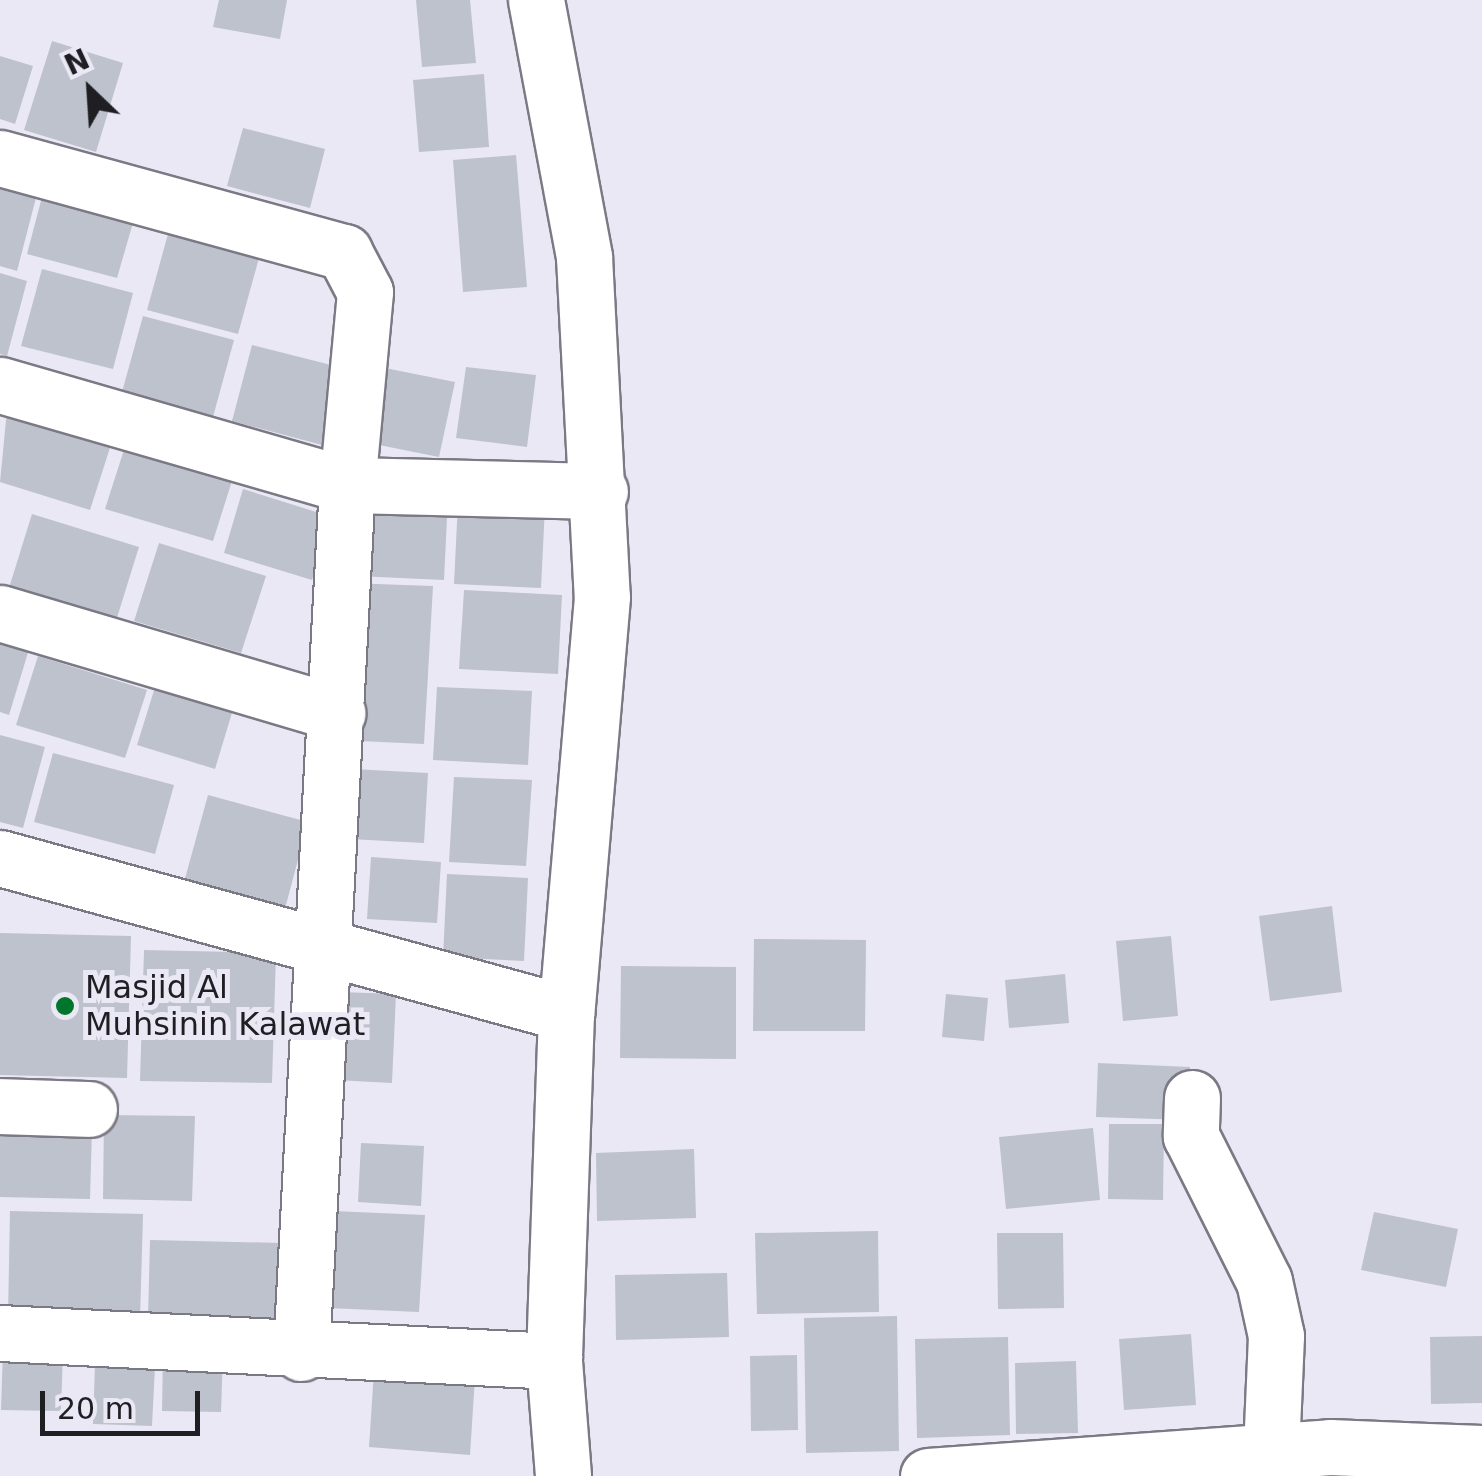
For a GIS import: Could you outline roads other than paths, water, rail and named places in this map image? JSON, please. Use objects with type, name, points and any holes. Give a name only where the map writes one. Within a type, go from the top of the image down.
[{"type":"street","points":[[536,0],[584,257],[600,491],[597,721],[566,1014],[554,1361],[563,1476]]},
{"type":"street","points":[[0,158],[344,252],[366,292],[347,484],[329,948],[301,1352]]},
{"type":"street","points":[[0,385],[347,484],[600,491]]},
{"type":"street","points":[[0,613],[338,712]]},
{"type":"street","points":[[0,858],[566,1014]]},
{"type":"street","points":[[1192,1098],[1190,1136],[1264,1281],[1276,1336],[1271,1451]]},
{"type":"street","points":[[0,1106],[89,1108]]},
{"type":"street","points":[[0,1332],[301,1352],[554,1361]]},
{"type":"street","points":[[928,1476],[1271,1451],[1482,1453]]},
{"type":"place","name":"Masjid Al Muhsinin Kalawat","points":[[65,1006]]}]
